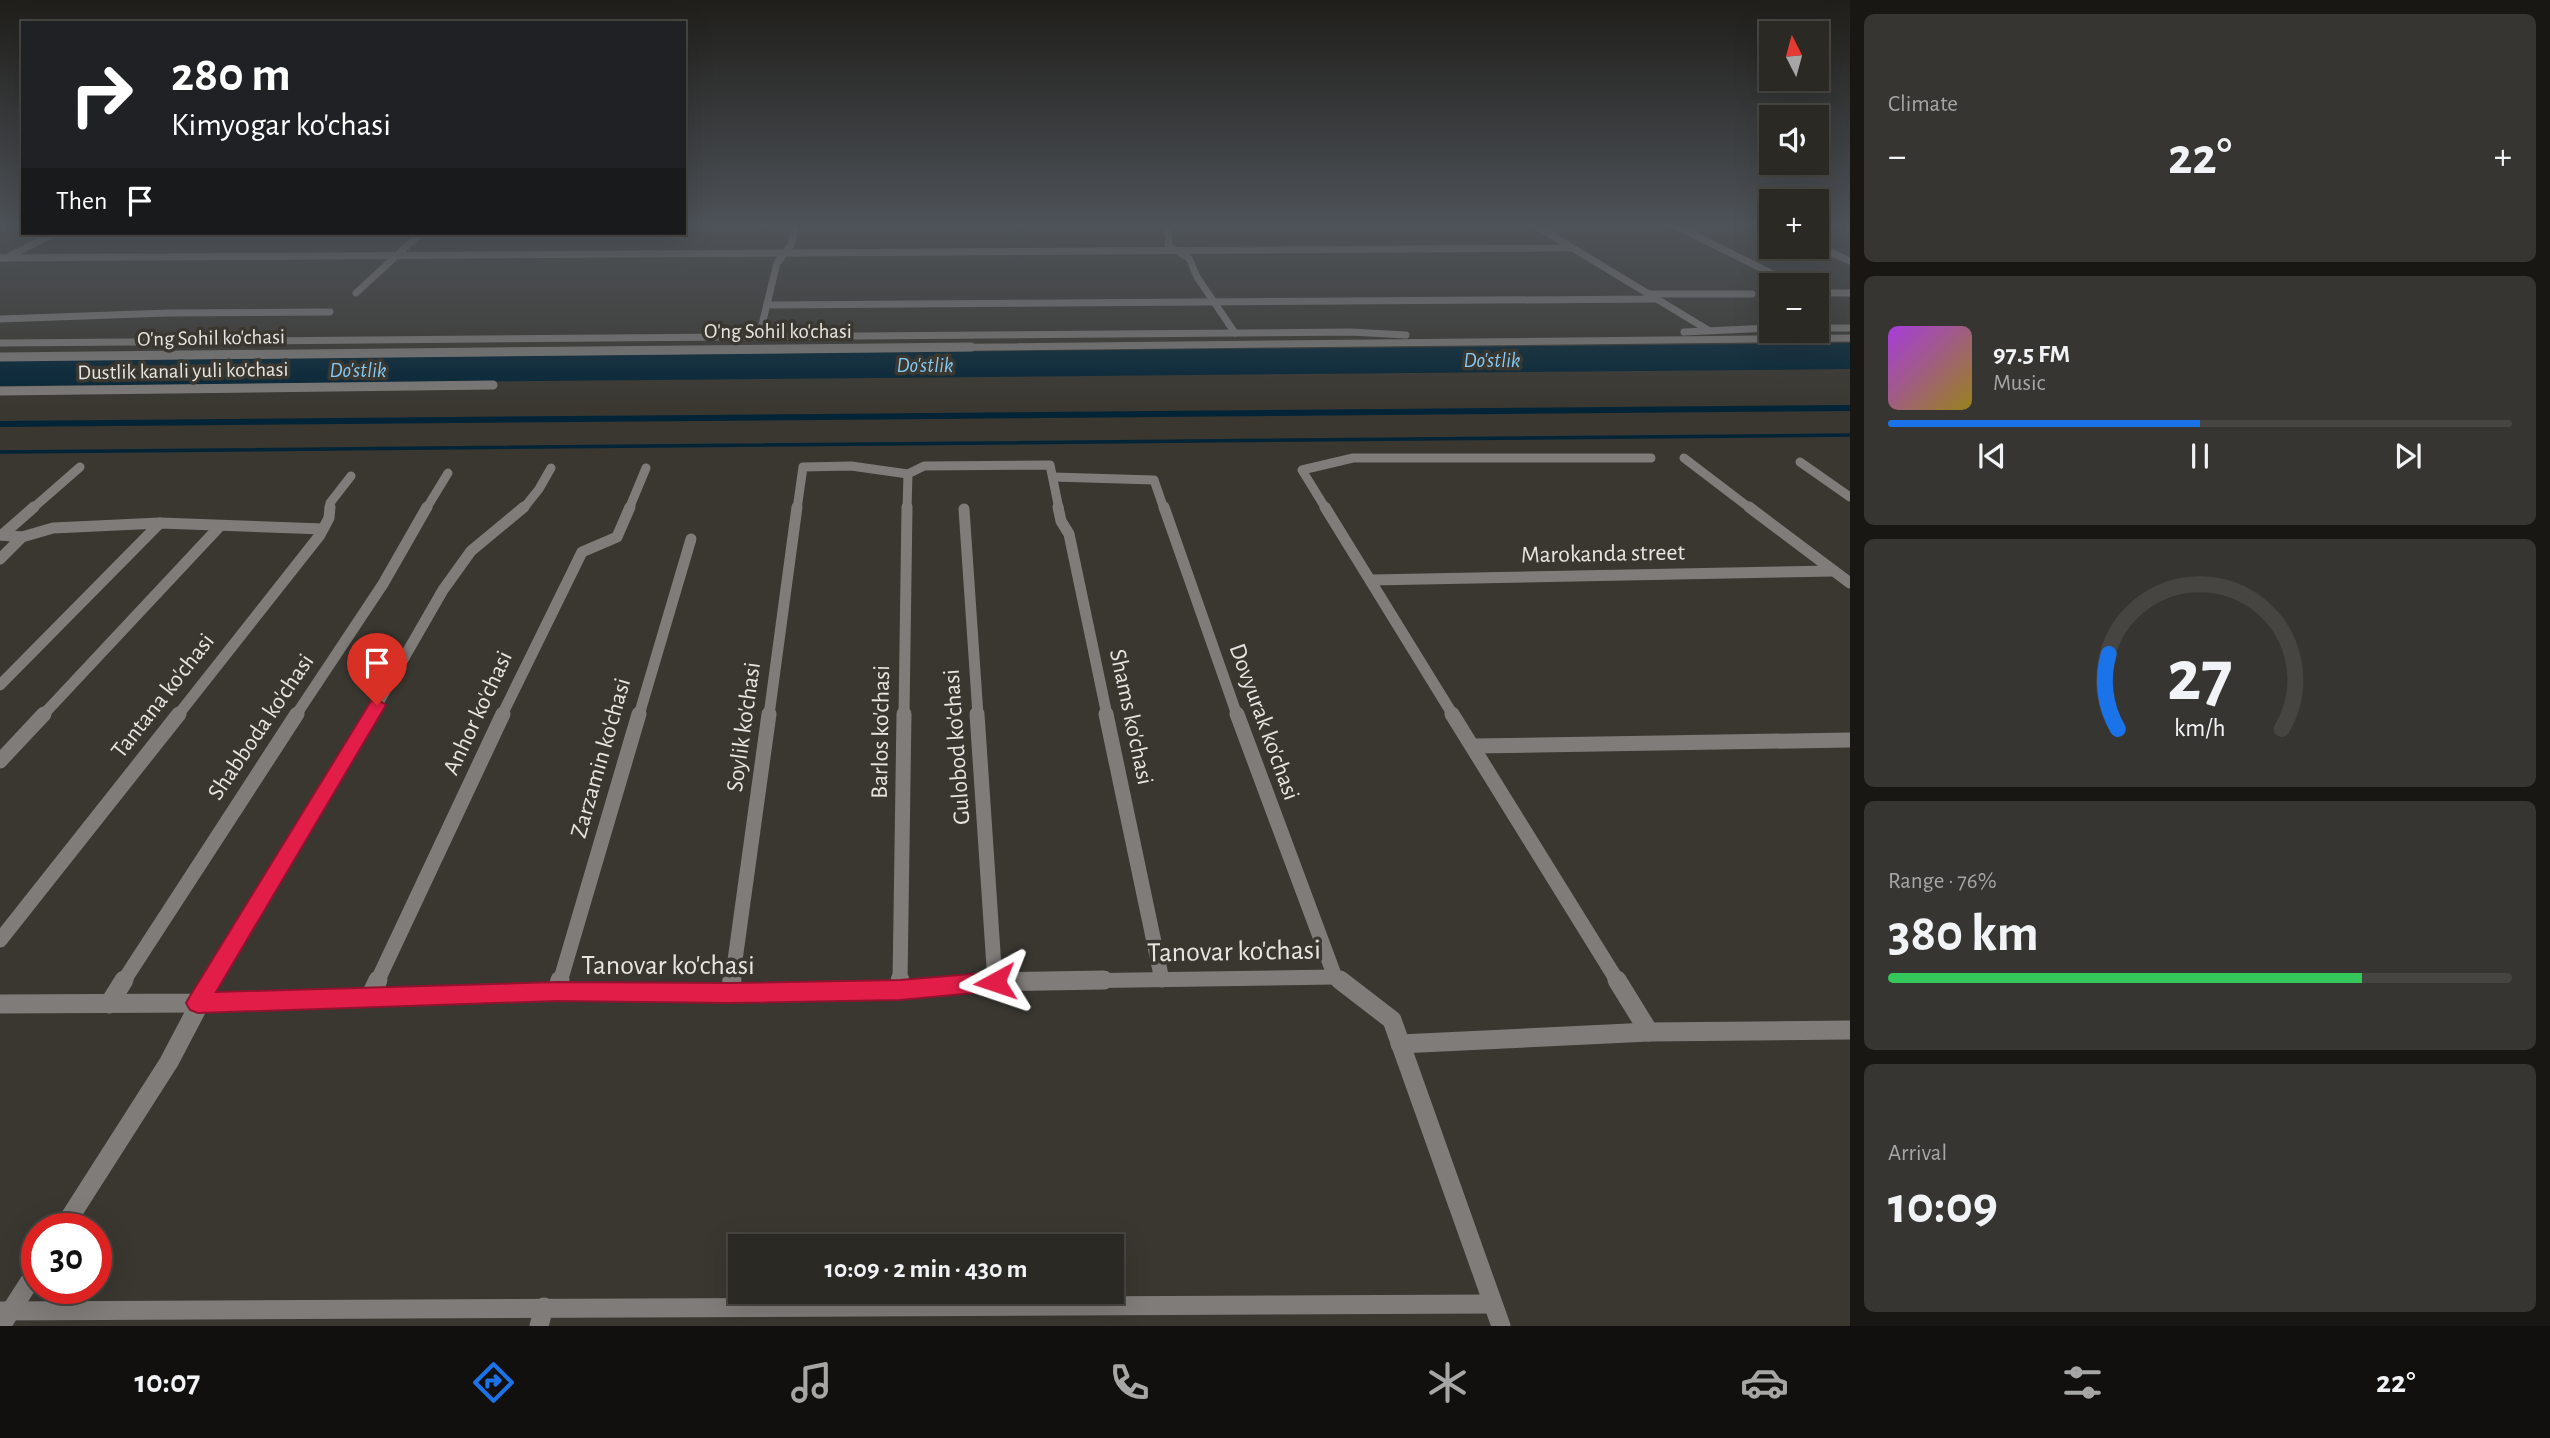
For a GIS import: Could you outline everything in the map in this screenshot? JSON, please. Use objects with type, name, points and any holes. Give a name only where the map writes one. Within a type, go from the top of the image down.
[{"type":"street","points":[[356,293],[363,286]]},
{"type":"street","points":[[759,337],[772,286]]},
{"type":"street","points":[[1203,286],[1235,333]]},
{"type":"street","points":[[1633,286],[1724,339]]},
{"type":"street","points":[[1829,293],[1850,293]]},
{"type":"street","points":[[1646,294],[1752,294]]},
{"type":"street","points":[[767,305],[1655,299]]},
{"type":"street","points":[[0,318],[330,312]]},
{"type":"street","points":[[0,343],[1363,332],[1412,336],[1694,332],[1706,329],[1759,328]]},
{"type":"street","points":[[1829,328],[1850,328]]},
{"type":"street","points":[[713,349],[716,338]]},
{"type":"street","name":"O'ng Sohil ko'chasi","points":[[0,357],[1850,338]]},
{"type":"street","points":[[214,355],[231,342]]},
{"type":"street","points":[[87,356],[106,343]]},
{"type":"street","name":"Dustlik kanali yuli ko'chasi","points":[[0,391],[493,385]]},
{"type":"street","points":[[1650,1032],[1302,470],[1353,458],[1651,458]]},
{"type":"street","points":[[1684,458],[1850,583]]},
{"type":"street","points":[[1800,462],[1850,497]]},
{"type":"street","name":"Soylik ko'chasi","points":[[730,993],[803,467],[851,466],[908,474]]},
{"type":"street","points":[[908,474],[924,466],[1051,471]]},
{"type":"street","points":[[1,535],[80,467]]},
{"type":"street","points":[[73,1213],[169,1062],[198,1003],[384,694],[443,590],[471,551],[520,512],[539,489],[551,468]]},
{"type":"street","name":"Anhor ko'chasi","points":[[370,997],[558,597],[582,552],[617,537],[646,468]]},
{"type":"street","name":"Dovyurak ko'chasi","points":[[1051,471],[1154,480],[1265,793],[1335,977]]},
{"type":"street","name":"Shams ko'chasi","points":[[1051,471],[1061,521],[1069,534],[1162,980]]},
{"type":"street","name":"Shabboda ko'chasi","points":[[109,1004],[383,584],[448,473]]},
{"type":"street","name":"Barlos ko'chasi","points":[[900,990],[908,474]]},
{"type":"street","name":"Tantana ko'chasi","points":[[0,940],[323,529],[329,518],[330,503],[351,476]]},
{"type":"street","name":"Gulobod ko'chasi","points":[[964,509],[995,982]]},
{"type":"street","points":[[1,535],[22,537],[53,528],[160,523],[323,529]]},
{"type":"street","points":[[0,685],[160,523]]},
{"type":"street","points":[[0,761],[220,526]]},
{"type":"street","points":[[0,559],[22,537]]},
{"type":"street","name":"Zarzamin ko'chasi","points":[[557,991],[691,539]]},
{"type":"street","name":"Marokanda street","points":[[1372,580],[1834,571]]},
{"type":"street","points":[[1474,746],[1850,740]]},
{"type":"street","points":[[1335,977],[1392,1020],[1501,1326]]},
{"type":"street","name":"Tanovar ko'chasi","points":[[0,1004],[198,1003],[557,991],[730,993],[900,990],[995,982],[1335,977]]},
{"type":"street","points":[[1400,1044],[1650,1032],[1850,1030]]},
{"type":"street","points":[[4,1316],[21,1292]]},
{"type":"street","points":[[4,1316],[541,1317],[1492,1304]]},
{"type":"water","name":"Do'stlik","points":[[1850,343],[1850,369],[0,386],[0,361]]},
{"type":"waterway","points":[[0,424],[1850,408]]},
{"type":"waterway","points":[[0,452],[1850,435]]},
{"type":"route","points":[[377,705],[198,1003],[557,991],[730,993],[900,990],[995,982]]}]
